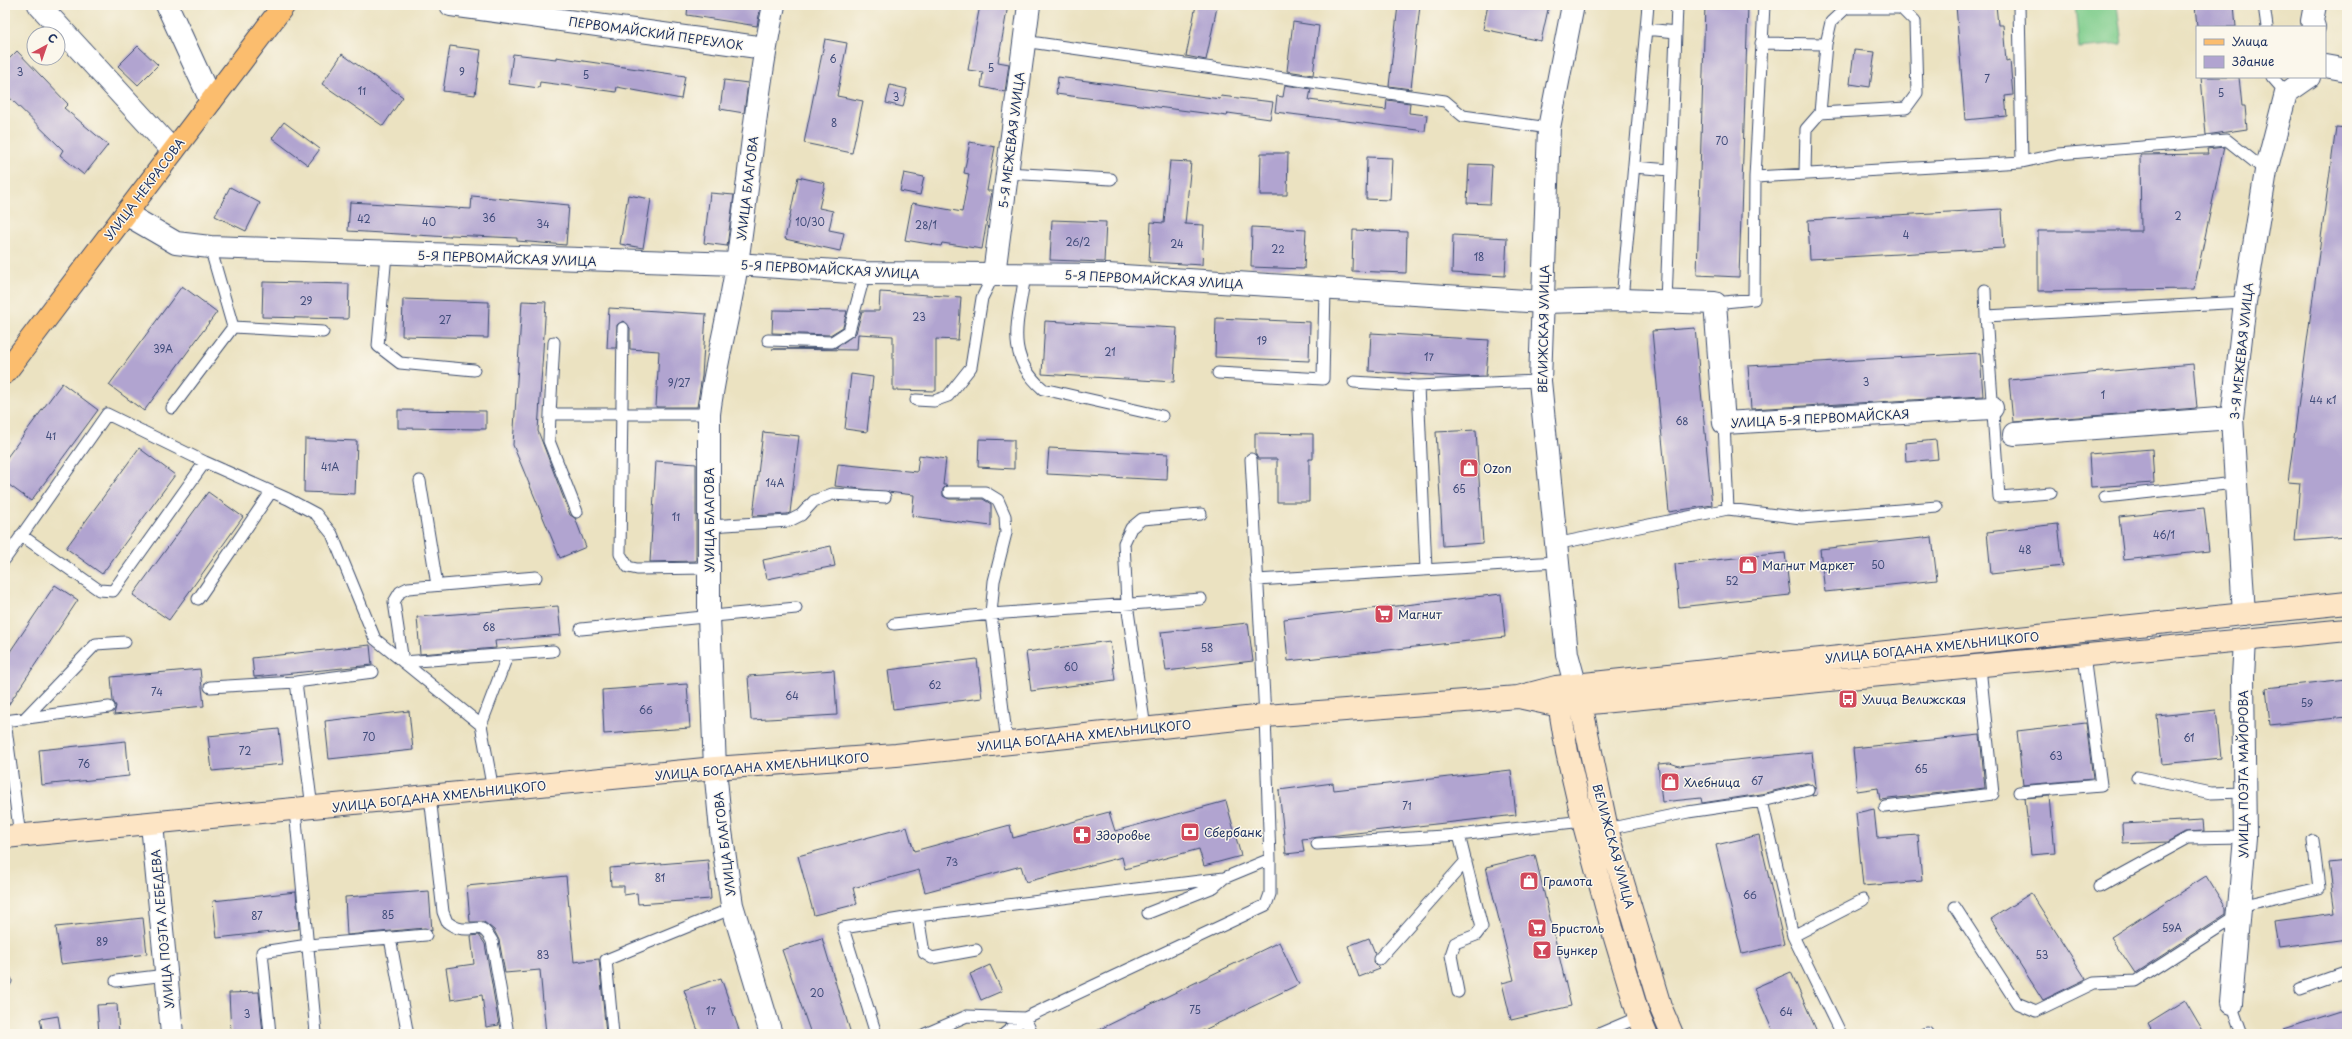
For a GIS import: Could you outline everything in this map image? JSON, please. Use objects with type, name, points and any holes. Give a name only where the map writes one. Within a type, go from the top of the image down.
[{"type":"main road","name":"УЛИЦА НЕКРАСОВА","points":[[8,361],[126,214],[284,5]]},
{"type":"main road","name":"УЛИЦА БОГДАНА ХМЕЛЬНИЦКОГО","points":[[1568,695],[2347,603]]},
{"type":"main road","name":"3-Я МЕЖЕВАЯ УЛИЦА","points":[[2244,614],[2245,640]]},
{"type":"main road","name":"УЛИЦА БОГДАНА ХМЕЛЬНИЦКОГО","points":[[12,836],[152,824],[715,768],[896,755],[1007,742],[1265,716],[1518,697],[1568,695],[1980,667],[2347,630]]},
{"type":"main road","name":"ВЕЛИЖСКАЯ УЛИЦА","points":[[1568,695],[1566,752],[1583,820],[1643,1025]]},
{"type":"main road","name":"ВЕЛИЖСКАЯ УЛИЦА","points":[[1568,695],[1660,1006],[1672,1034]]},
{"type":"street","points":[[39,5],[173,151]]},
{"type":"street","points":[[167,5],[211,101]]},
{"type":"street","name":"ПЕРВОМАЙСКИЙ ПЕРЕУЛОК","points":[[451,5],[765,48]]},
{"type":"street","name":"УЛИЦА БЛАГОВА","points":[[772,1034],[733,908],[727,883],[715,768],[709,616],[709,414],[713,384],[737,264],[765,48],[774,5]]},
{"type":"street","name":"5-Я МЕЖЕВАЯ УЛИЦА","points":[[994,274],[1028,5]]},
{"type":"street","name":"ВЕЛИЖСКАЯ УЛИЦА","points":[[1568,695],[1567,654],[1540,381],[1549,128],[1573,5]]},
{"type":"street","points":[[2314,26],[2312,21],[2315,5]]},
{"type":"street","points":[[2326,66],[2347,70]]},
{"type":"street","name":"3-Я МЕЖЕВАЯ УЛИЦА","points":[[2244,614],[2232,418],[2245,302],[2279,85],[2305,78]]},
{"type":"street","name":"5-Я ПЕРВОМАЙСКАЯ УЛИЦА","points":[[126,214],[176,243],[210,247],[386,254],[737,264],[865,273],[1106,275],[1543,302]]},
{"type":"street","points":[[1543,302],[1622,300],[1715,303]]},
{"type":"street","name":"УЛИЦА 5-Я ПЕРВОМАЙСКАЯ","points":[[1715,303],[1724,423],[1992,408]]},
{"type":"street","points":[[2014,434],[2232,418]]},
{"type":"street","name":"УЛИЦА ПОЭТА МАЙОРОВА","points":[[2231,1003],[2245,836],[2243,677],[2245,640]]},
{"type":"street","name":"УЛИЦА ПОЭТА ЛЕБЕДЕВА","points":[[152,824],[172,1034]]},
{"type":"lane","points":[[1622,300],[1648,5]]},
{"type":"lane","points":[[1666,302],[1677,5]]},
{"type":"lane","points":[[1715,303],[1754,299],[1755,176],[1764,5]]},
{"type":"lane","points":[[2019,5],[2022,162]]},
{"type":"lane","points":[[2264,5],[2267,26]]},
{"type":"lane","points":[[1805,173],[1806,129],[1820,113],[1826,44],[1831,22],[1846,8],[1901,8],[1915,22],[1917,93],[1906,108],[1820,113]]},
{"type":"lane","points":[[1646,29],[1676,32]]},
{"type":"lane","points":[[1023,41],[1446,101],[1463,116],[1549,128]]},
{"type":"lane","points":[[1761,43],[1826,44]]},
{"type":"lane","points":[[1755,176],[2022,162],[2058,154],[2227,140],[2266,171]]},
{"type":"lane","points":[[1634,167],[1670,170]]},
{"type":"lane","points":[[1007,173],[1111,179]]},
{"type":"lane","points":[[210,247],[233,327]]},
{"type":"lane","points":[[386,254],[378,346],[400,363],[474,370]]},
{"type":"lane","points":[[768,340],[832,342],[849,332],[865,273]]},
{"type":"lane","points":[[916,400],[934,401],[948,396],[971,367],[982,298],[994,274]]},
{"type":"lane","points":[[1025,274],[1016,346],[1021,362],[1030,377],[1043,389],[1162,416]]},
{"type":"lane","points":[[1218,373],[1323,379],[1325,289]]},
{"type":"lane","points":[[1985,290],[1999,497],[2051,493]]},
{"type":"lane","points":[[1986,316],[2245,302]]},
{"type":"lane","points":[[233,327],[323,332]]},
{"type":"lane","points":[[172,408],[233,327]]},
{"type":"lane","points":[[623,328],[620,554],[628,566],[637,569],[709,568]]},
{"type":"lane","points":[[554,342],[549,441],[577,512]]},
{"type":"lane","points":[[1354,382],[1418,386],[1540,381]]},
{"type":"lane","points":[[1418,386],[1426,569]]},
{"type":"lane","points":[[5,559],[107,414],[204,462],[316,514],[332,534],[375,639],[481,725]]},
{"type":"lane","points":[[550,414],[709,414]]},
{"type":"lane","points":[[1724,423],[1728,509]]},
{"type":"lane","points":[[1004,1034],[1025,1018],[1266,904],[1270,894],[1270,859],[1265,716],[1251,459]]},
{"type":"lane","points":[[22,536],[99,590],[114,590],[204,462]]},
{"type":"lane","points":[[420,481],[437,585]]},
{"type":"lane","points":[[2106,497],[2236,482]]},
{"type":"lane","points":[[198,599],[271,492]]},
{"type":"lane","points":[[949,492],[985,492],[998,500],[1005,516],[1006,534],[994,582],[991,614],[1007,742]]},
{"type":"lane","points":[[710,526],[789,521],[801,515],[814,501],[832,494],[885,497]]},
{"type":"lane","points":[[1257,580],[1426,569],[1556,553],[1728,509],[1801,518],[1938,507]]},
{"type":"lane","points":[[1145,728],[1127,604],[1124,543],[1131,528],[1142,519],[1201,514]]},
{"type":"lane","points":[[403,662],[394,602],[400,592],[408,588],[536,577]]},
{"type":"lane","points":[[894,624],[991,614],[1201,599]]},
{"type":"lane","points":[[581,629],[796,608]]},
{"type":"lane","points":[[24,719],[96,644],[125,642]]},
{"type":"lane","points":[[403,662],[553,651]]},
{"type":"lane","points":[[493,790],[481,725],[508,654]]},
{"type":"lane","points":[[2019,792],[2101,785],[2084,656]]},
{"type":"lane","points":[[1885,807],[1993,794],[1980,667]]},
{"type":"lane","points":[[210,687],[296,682],[373,672]]},
{"type":"lane","points":[[296,682],[304,809],[308,945],[316,1033]]},
{"type":"lane","points":[[12,836],[5,721],[109,707]]},
{"type":"lane","points":[[2137,777],[2211,793],[2244,792]]},
{"type":"lane","points":[[1607,829],[1688,812],[1762,802],[1808,790]]},
{"type":"lane","points":[[430,796],[443,912],[446,922],[458,928],[479,927],[486,930],[492,941],[508,1034]]},
{"type":"lane","points":[[1762,802],[1794,936],[1841,1034]]},
{"type":"lane","points":[[1317,844],[1459,835],[1583,820]]},
{"type":"lane","points":[[1458,992],[1451,955],[1456,943],[1476,935],[1482,927],[1459,835]]},
{"type":"lane","points":[[2099,887],[2188,838],[2245,836]]},
{"type":"lane","points":[[1955,907],[2017,1003],[2036,1011],[2094,983],[2136,981],[2239,910],[2319,888],[2313,840]]},
{"type":"lane","points":[[876,1034],[843,928],[918,916],[1224,878],[1270,859]]},
{"type":"lane","points":[[1379,959],[1466,861]]},
{"type":"lane","points":[[1148,913],[1214,887],[1224,878]]},
{"type":"lane","points":[[1794,936],[1863,900]]},
{"type":"lane","points":[[613,1034],[606,960],[733,908]]},
{"type":"lane","points":[[918,916],[924,953],[932,958],[976,950]]},
{"type":"lane","points":[[270,1034],[262,952],[308,945],[426,935]]},
{"type":"lane","points":[[390,938],[406,1030]]},
{"type":"lane","points":[[2299,989],[2347,972]]},
{"type":"lane","points":[[116,981],[166,975]]},
{"type":"lane","points":[[2231,1003],[2242,1034]]},
{"type":"lane","points":[[925,1034],[967,1016],[1025,1018]]},
{"type":"lane","points":[[1025,1018],[1032,1034]]},
{"type":"lane","points":[[1599,1034],[1643,1025]]},
{"type":"green space","points":[[2075,5],[2117,5],[2122,44],[2079,48]]},
{"type":"building","points":[[688,5],[761,5],[757,26],[687,15]]},
{"type":"building","points":[[980,5],[1008,5],[998,62],[1009,64],[1005,92],[981,87],[983,72],[968,70]]},
{"type":"building","points":[[1196,5],[1217,7],[1206,60],[1186,56]]},
{"type":"building","points":[[1398,5],[1420,5],[1411,89],[1389,86]]},
{"type":"building","points":[[1488,5],[1549,5],[1541,41],[1483,29]]},
{"type":"building","points":[[1705,5],[1748,5],[1739,277],[1697,275]]},
{"type":"building","points":[[1956,5],[1996,5],[1998,25],[2003,25],[2006,61],[2010,60],[2013,95],[2005,96],[2007,116],[1965,120]]},
{"type":"building","points":[[2195,5],[2234,5],[2236,26],[2197,26]]},
{"type":"building","points":[[1293,22],[1319,26],[1313,75],[1287,71]]},
{"type":"building","points":[[825,39],[847,43],[837,96],[863,101],[852,153],[804,143]]},
{"type":"building","points":[[138,46],[158,65],[138,85],[118,66]]},
{"type":"building","points":[[450,46],[481,50],[475,95],[443,91]]},
{"type":"building","points":[[1854,50],[1875,52],[1870,87],[1850,84]]},
{"type":"building","points":[[17,51],[26,60],[26,66],[31,66],[68,104],[64,108],[108,145],[84,175],[60,155],[63,150],[5,93],[5,63]]},
{"type":"building","points":[[342,54],[403,97],[383,126],[322,84]]},
{"type":"building","points":[[513,54],[556,59],[556,57],[685,76],[681,99],[617,87],[616,92],[540,82],[539,88],[509,84]]},
{"type":"building","points":[[1058,77],[1220,99],[1221,96],[1273,102],[1270,119],[1228,113],[1227,116],[1056,94]]},
{"type":"building","points":[[2201,78],[2239,78],[2242,106],[2245,106],[2247,129],[2206,135]]},
{"type":"building","points":[[724,80],[748,83],[744,113],[720,109]]},
{"type":"building","points":[[890,85],[907,89],[903,107],[886,103]]},
{"type":"building","points":[[1285,85],[1311,89],[1309,100],[1386,110],[1387,100],[1410,103],[1409,113],[1427,115],[1425,131],[1275,112],[1277,96],[1283,97]]},
{"type":"building","points":[[284,122],[320,149],[308,165],[272,138]]},
{"type":"building","points":[[2336,127],[2347,128],[2347,472],[2344,497],[2347,497],[2347,537],[2295,541],[2300,483],[2288,482]]},
{"type":"building","points":[[970,142],[995,147],[987,191],[992,191],[982,249],[942,243],[941,246],[905,240],[912,203],[962,212],[969,174],[964,173]]},
{"type":"building","points":[[2224,147],[2194,289],[2038,291],[2038,231],[2141,231],[2140,155],[2208,154],[2207,149]]},
{"type":"building","points":[[1261,153],[1288,153],[1287,195],[1260,195]]},
{"type":"building","points":[[1367,157],[1392,158],[1390,200],[1366,199]]},
{"type":"building","points":[[1170,161],[1191,162],[1185,224],[1204,225],[1202,265],[1149,262],[1151,222],[1164,223]]},
{"type":"building","points":[[1469,164],[1492,165],[1490,204],[1467,203]]},
{"type":"building","points":[[904,173],[924,177],[920,195],[900,191]]},
{"type":"building","points":[[798,177],[825,183],[819,208],[833,211],[829,230],[844,233],[840,251],[785,239]]},
{"type":"building","points":[[230,187],[260,203],[246,231],[215,216]]},
{"type":"building","points":[[710,193],[734,195],[727,246],[704,243]]},
{"type":"building","points":[[628,195],[651,199],[643,248],[620,244]]},
{"type":"building","points":[[472,196],[569,205],[566,245],[517,241],[517,238],[451,235],[450,237],[348,231],[350,202],[471,209]]},
{"type":"building","points":[[2002,209],[2004,248],[1810,259],[1808,220]]},
{"type":"building","points":[[1052,220],[1106,222],[1104,262],[1050,260]]},
{"type":"building","points":[[1252,227],[1306,230],[1304,269],[1251,267]]},
{"type":"building","points":[[1353,230],[1407,232],[1406,273],[1352,271]]},
{"type":"building","points":[[1453,235],[1507,238],[1505,276],[1452,273]]},
{"type":"building","points":[[263,282],[349,284],[348,319],[262,317]]},
{"type":"building","points":[[182,286],[217,312],[144,411],[109,385]]},
{"type":"building","points":[[880,292],[961,297],[958,340],[936,339],[936,391],[893,390],[893,336],[858,334],[857,350],[772,349],[836,348],[856,333],[862,311],[879,311]]},
{"type":"building","points":[[403,299],[489,302],[488,338],[402,336]]},
{"type":"building","points":[[522,301],[546,302],[538,431],[570,515],[575,518],[586,547],[560,558],[513,445]]},
{"type":"building","points":[[609,308],[706,314],[702,376],[697,407],[656,407],[659,351],[630,349],[630,328],[623,321],[617,325],[616,348],[607,348]]},
{"type":"building","points":[[773,310],[847,311],[843,327],[830,335],[772,333]]},
{"type":"building","points":[[1216,318],[1310,322],[1309,361],[1215,357]]},
{"type":"building","points":[[1045,321],[1177,328],[1174,382],[1042,374]]},
{"type":"building","points":[[1695,328],[1712,505],[1669,512],[1652,331]]},
{"type":"building","points":[[1371,333],[1489,340],[1486,376],[1462,377],[1369,371]]},
{"type":"building","points":[[1980,353],[1983,396],[1751,409],[1748,366]]},
{"type":"building","points":[[2193,364],[2197,408],[2013,422],[2009,380]]},
{"type":"building","points":[[851,374],[873,377],[867,432],[845,429]]},
{"type":"building","points":[[62,383],[98,410],[31,501],[5,482],[5,460]]},
{"type":"building","points":[[398,410],[486,411],[486,429],[398,428]]},
{"type":"building","points":[[1476,430],[1483,543],[1443,546],[1436,432]]},
{"type":"building","points":[[763,432],[799,436],[790,513],[787,514],[753,516]]},
{"type":"building","points":[[1255,433],[1313,434],[1313,459],[1309,459],[1309,502],[1277,502],[1277,459],[1258,459],[1255,453]]},
{"type":"building","points":[[305,439],[357,441],[355,494],[304,492]]},
{"type":"building","points":[[979,439],[1014,440],[1014,469],[978,467]]},
{"type":"building","points":[[1936,440],[1938,459],[1906,462],[1905,443]]},
{"type":"building","points":[[139,448],[175,475],[102,574],[66,548]]},
{"type":"building","points":[[1049,448],[1168,454],[1167,480],[1047,474]]},
{"type":"building","points":[[2152,449],[2154,483],[2091,487],[2089,454]]},
{"type":"building","points":[[919,455],[946,459],[943,485],[947,485],[943,489],[943,496],[949,499],[983,499],[991,504],[991,526],[912,516],[914,495],[835,486],[838,464],[917,472]]},
{"type":"building","points":[[656,461],[696,464],[696,561],[650,562]]},
{"type":"building","points":[[208,492],[243,517],[169,620],[133,595]]},
{"type":"building","points":[[2204,508],[2209,551],[2124,560],[2119,517]]},
{"type":"building","points":[[2058,524],[2063,566],[1991,574],[1987,532]]},
{"type":"building","points":[[1932,537],[1937,580],[1825,592],[1820,549]]},
{"type":"building","points":[[831,546],[835,566],[767,579],[763,560]]},
{"type":"building","points":[[1785,553],[1790,595],[1679,607],[1675,564]]},
{"type":"building","points":[[55,585],[78,600],[5,710],[5,659]]},
{"type":"building","points":[[1501,594],[1505,637],[1288,661],[1284,619]]},
{"type":"building","points":[[558,606],[561,635],[495,641],[496,648],[420,654],[417,617]]},
{"type":"building","points":[[1248,623],[1253,661],[1166,671],[1161,632]]},
{"type":"building","points":[[1110,641],[1115,680],[1031,691],[1026,652]]},
{"type":"building","points":[[370,645],[372,665],[254,677],[252,658]]},
{"type":"building","points":[[977,659],[982,698],[893,709],[888,670]]},
{"type":"building","points":[[200,669],[204,706],[114,715],[116,706],[113,701],[111,677]]},
{"type":"building","points":[[834,670],[837,715],[751,720],[748,676]]},
{"type":"building","points":[[2347,679],[2347,717],[2270,725],[2266,688]]},
{"type":"building","points":[[687,684],[690,728],[604,734],[602,690]]},
{"type":"building","points":[[2216,710],[2221,758],[2162,764],[2157,716]]},
{"type":"building","points":[[409,711],[413,750],[329,759],[325,721]]},
{"type":"building","points":[[2086,723],[2093,779],[2023,785],[2017,731]]},
{"type":"building","points":[[279,729],[283,764],[212,771],[208,736]]},
{"type":"building","points":[[1980,735],[1985,788],[1880,800],[1878,788],[1857,791],[1853,748]]},
{"type":"building","points":[[126,741],[129,776],[42,785],[39,750]]},
{"type":"building","points":[[1812,752],[1817,795],[1812,796],[1815,788],[1807,783],[1761,794],[1702,803],[1701,798],[1662,802],[1658,764],[1670,763],[1679,766]]},
{"type":"building","points":[[1511,770],[1516,815],[1302,839],[1304,852],[1286,854],[1279,790],[1333,783],[1334,790]]},
{"type":"building","points":[[2050,796],[2055,853],[2031,855],[2025,798]]},
{"type":"building","points":[[1226,801],[1241,856],[1204,866],[1199,849],[1125,869],[1122,857],[1026,882],[1021,866],[925,892],[919,870],[853,888],[857,904],[814,915],[798,856],[907,827],[914,851],[1010,825],[1013,838],[1109,812],[1115,831]]},
{"type":"building","points":[[1874,809],[1877,838],[1918,835],[1922,881],[1863,886],[1856,813]]},
{"type":"building","points":[[2203,820],[2204,831],[2185,832],[2167,842],[2123,844],[2122,824]]},
{"type":"building","points":[[1759,835],[1784,944],[1742,954],[1716,845]]},
{"type":"building","points":[[1535,855],[1571,1006],[1511,1020],[1502,983],[1514,980],[1486,867]]},
{"type":"building","points":[[708,860],[711,899],[638,904],[637,893],[624,895],[624,886],[611,886],[610,868]]},
{"type":"building","points":[[2347,861],[2347,939],[2279,948],[2275,921],[2335,913],[2328,863]]},
{"type":"building","points":[[566,876],[574,962],[599,959],[606,1034],[546,1034],[540,970],[505,973],[499,940],[494,930],[484,922],[470,922],[467,886]]},
{"type":"building","points":[[2206,876],[2226,908],[2226,914],[2135,973],[2111,937]]},
{"type":"building","points":[[429,891],[432,931],[425,928],[347,935],[345,897]]},
{"type":"building","points":[[296,892],[299,929],[217,938],[213,901]]},
{"type":"building","points":[[2031,893],[2086,979],[2043,1000],[1991,919]]},
{"type":"building","points":[[143,918],[147,954],[61,964],[56,927]]},
{"type":"building","points":[[479,935],[485,944],[499,1025],[486,1027],[482,995],[451,1000],[446,968],[474,964],[471,936]]},
{"type":"building","points":[[822,938],[851,1034],[811,1034],[782,950]]},
{"type":"building","points":[[1369,938],[1375,953],[1373,962],[1380,969],[1359,977],[1348,946]]},
{"type":"building","points":[[1279,942],[1299,984],[1196,1034],[1090,1034]]},
{"type":"building","points":[[990,965],[1002,991],[981,1000],[970,974]]},
{"type":"building","points":[[1791,972],[1818,1034],[1774,1034],[1754,988]]},
{"type":"building","points":[[721,978],[739,1030],[725,1034],[699,1034],[684,990]]},
{"type":"building","points":[[259,992],[263,1034],[231,1034],[229,993]]},
{"type":"building","points":[[2185,1000],[2205,1034],[2154,1034],[2148,1023]]},
{"type":"building","points":[[117,1004],[119,1034],[99,1034],[97,1005]]},
{"type":"building","points":[[2347,1010],[2347,1034],[2285,1034],[2284,1030]]},
{"type":"building","points":[[58,1016],[61,1034],[43,1034],[40,1019]]},
{"type":"place","name":"Ozon","points":[[1469,468]]},
{"type":"place","name":"Магнит Маркет","points":[[1748,565]]},
{"type":"place","name":"Магнит","points":[[1384,614]]},
{"type":"place","name":"Улица Велижская","points":[[1848,699]]},
{"type":"place","name":"Хлебница","points":[[1670,782]]},
{"type":"place","name":"Сбербанк","points":[[1190,832]]},
{"type":"place","name":"Здоровье","points":[[1082,835]]},
{"type":"place","name":"Грамота","points":[[1529,881]]},
{"type":"place","name":"Бристоль","points":[[1537,928]]},
{"type":"place","name":"Бункер","points":[[1542,950]]}]
